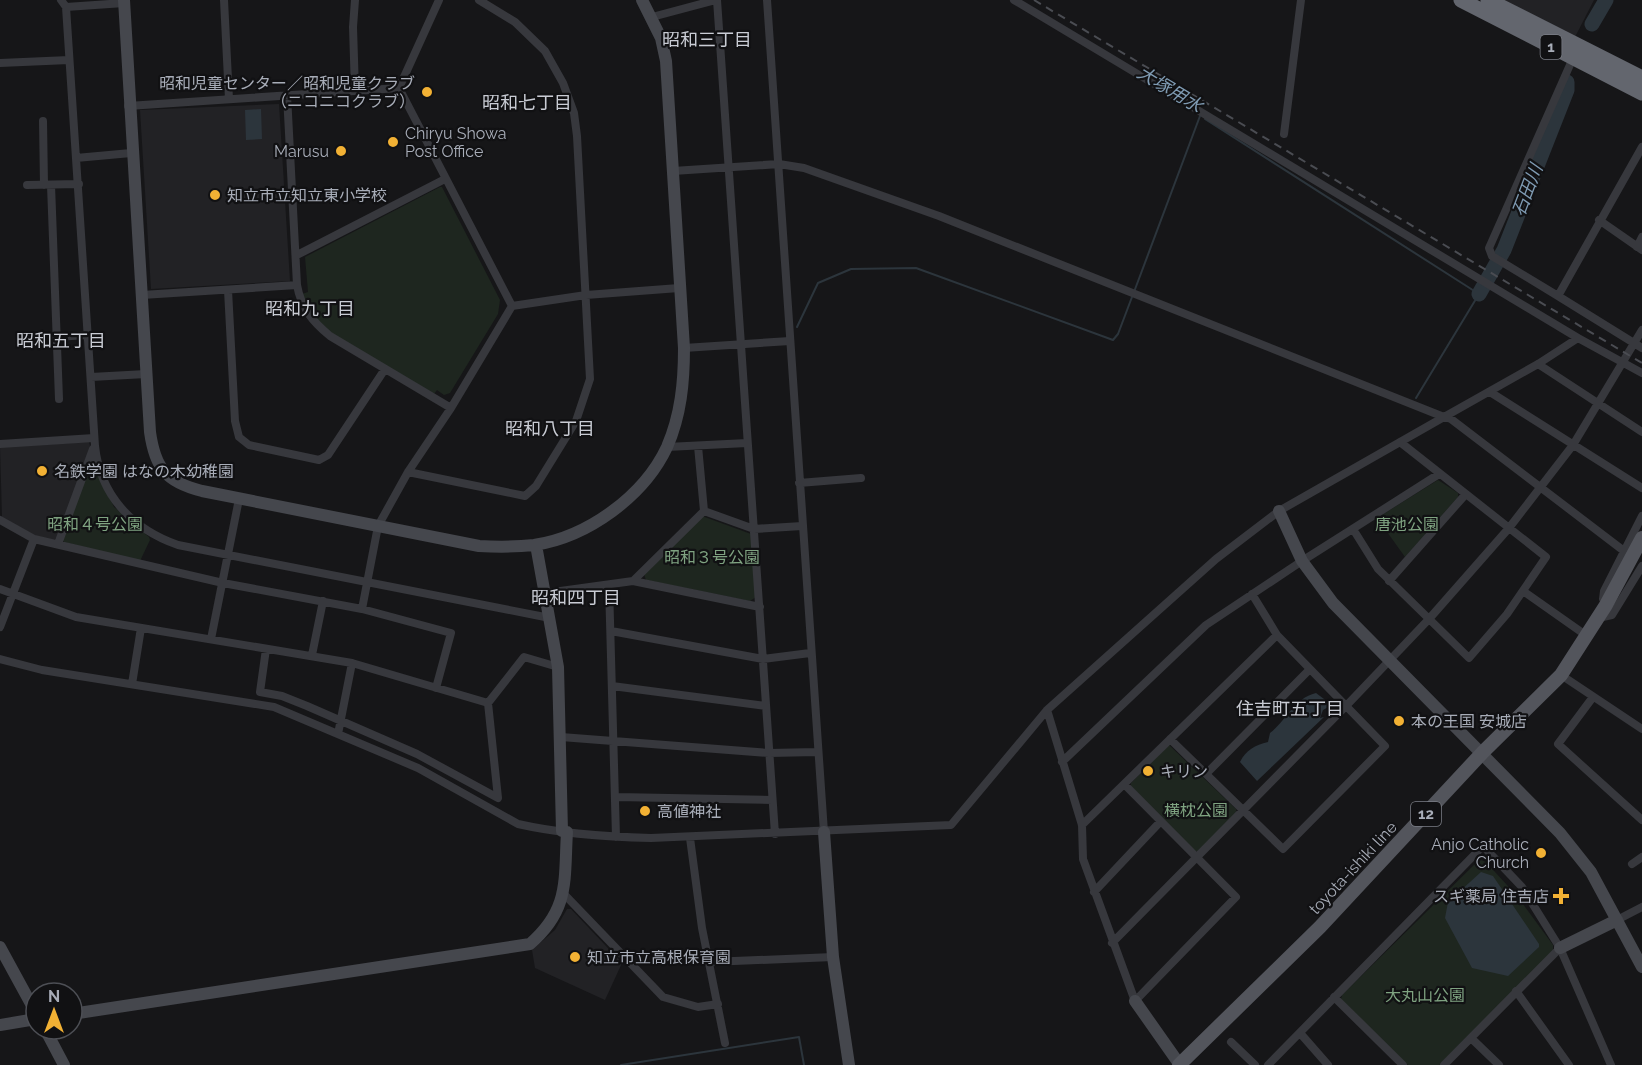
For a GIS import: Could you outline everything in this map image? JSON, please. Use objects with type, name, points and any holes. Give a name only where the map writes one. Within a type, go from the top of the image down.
[{"type":"highway","name":"1","points":[[1461,0],[1642,93]]},
{"type":"highway","name":"1","points":[[1488,0],[1642,78]]},
{"type":"main road","name":"toyota-ishiki line","points":[[1180,1065],[1320,927],[1483,752],[1561,675],[1606,605],[1642,538]]},
{"type":"street","points":[[224,0],[229,99]]},
{"type":"street","points":[[355,0],[353,27],[355,91]]},
{"type":"street","points":[[399,88],[439,0]]},
{"type":"street","points":[[408,472],[525,496],[532,492],[576,421],[589,387],[577,136],[569,99],[553,65],[534,39],[515,22],[479,0]]},
{"type":"street","points":[[550,618],[178,545],[143,529],[118,506],[107,488],[94,442],[79,184],[64,4],[124,1],[128,106],[146,374],[153,453],[162,469],[179,485],[479,546],[536,545],[571,534],[624,502],[642,484],[667,447],[684,387],[684,348],[666,61],[661,38],[642,0]]},
{"type":"street","points":[[652,17],[716,0],[775,834]]},
{"type":"street","points":[[767,0],[817,752],[834,957],[849,1065]]},
{"type":"street","points":[[1014,0],[1578,338],[1642,373]]},
{"type":"street","points":[[1284,134],[1301,0]]},
{"type":"street","points":[[1573,58],[1489,248],[1492,256],[1638,346]]},
{"type":"street","points":[[0,63],[69,60]]},
{"type":"street","points":[[128,106],[399,88]]},
{"type":"street","points":[[399,88],[512,306]]},
{"type":"street","points":[[287,95],[297,285],[305,309],[316,325],[451,408]]},
{"type":"street","points":[[43,121],[59,399]]},
{"type":"street","points":[[1558,296],[1642,147]]},
{"type":"street","points":[[76,158],[131,153]]},
{"type":"street","points":[[673,171],[779,164],[804,168],[939,216],[1451,419],[1623,551]]},
{"type":"street","points":[[297,255],[445,179]]},
{"type":"street","points":[[27,185],[79,184]]},
{"type":"street","points":[[1599,220],[1639,248],[1642,237]]},
{"type":"street","points":[[141,295],[297,285]]},
{"type":"street","points":[[512,306],[586,295],[679,288]]},
{"type":"street","points":[[228,290],[235,421],[239,438],[249,445],[319,460],[328,455],[385,369]]},
{"type":"street","points":[[362,609],[378,526],[408,472],[451,408],[512,306]]},
{"type":"street","points":[[1112,943],[1347,705],[1429,619],[1509,528],[1573,445],[1623,362],[1638,346],[1642,330]]},
{"type":"street","points":[[56,337],[87,335]]},
{"type":"street","points":[[0,659],[42,670],[274,707],[418,768],[518,824],[564,832],[616,837],[690,838],[951,825],[1047,710],[1216,559],[1279,511],[1490,392],[1578,338]]},
{"type":"street","points":[[684,348],[790,341]]},
{"type":"street","points":[[1538,364],[1642,432]]},
{"type":"street","points":[[90,377],[146,374]]},
{"type":"street","points":[[1490,392],[1642,488]]},
{"type":"street","points":[[0,444],[94,442]]},
{"type":"street","points":[[58,544],[94,442]]},
{"type":"street","points":[[1353,529],[1378,569],[1469,658],[1523,591],[1546,557],[1400,442]]},
{"type":"street","points":[[667,447],[747,443]]},
{"type":"street","points":[[698,446],[704,511]]},
{"type":"street","points":[[1062,762],[1206,625],[1439,474]]},
{"type":"street","points":[[799,483],[861,478]]},
{"type":"street","points":[[1389,581],[1465,495]]},
{"type":"street","points":[[211,639],[239,499]]},
{"type":"street","points":[[704,511],[754,529],[802,526]]},
{"type":"street","points":[[633,581],[704,511]]},
{"type":"street","points":[[1279,511],[1302,561],[1333,603],[1483,752],[1560,833],[1590,872],[1642,967]]},
{"type":"street","points":[[1606,605],[1603,599],[1604,591],[1642,516]]},
{"type":"street","points":[[0,520],[34,539],[223,583],[362,609],[451,633],[436,688]]},
{"type":"street","points":[[0,627],[34,539]]},
{"type":"street","points":[[84,1012],[530,944],[549,927],[563,893],[561,737],[558,667],[536,545]]},
{"type":"street","points":[[1598,618],[1612,615],[1642,566]]},
{"type":"street","points":[[546,594],[633,581],[760,607]]},
{"type":"street","points":[[609,585],[616,837]]},
{"type":"street","points":[[0,589],[76,617],[352,663],[488,703]]},
{"type":"street","points":[[1523,591],[1587,636]]},
{"type":"street","points":[[1170,739],[1283,849],[1385,746],[1277,635],[1252,594]]},
{"type":"street","points":[[312,655],[323,601]]},
{"type":"street","points":[[132,684],[141,628]]},
{"type":"street","points":[[611,630],[763,659],[810,653]]},
{"type":"street","points":[[1082,825],[1277,635]]},
{"type":"street","points":[[266,649],[260,692],[282,696],[443,766],[498,798],[488,703],[524,657],[558,667]]},
{"type":"street","points":[[338,734],[352,663]]},
{"type":"street","points":[[1206,774],[1309,670]]},
{"type":"street","points":[[1561,675],[1642,729]]},
{"type":"street","points":[[612,686],[766,706]]},
{"type":"street","points":[[1593,696],[1558,744],[1642,820]]},
{"type":"street","points":[[1047,710],[1082,825],[1083,860],[1112,943],[1135,1001],[1180,1065]]},
{"type":"street","points":[[561,737],[769,753],[817,752]]},
{"type":"street","points":[[1125,785],[1236,897],[1135,1001]]},
{"type":"street","points":[[616,797],[772,800]]},
{"type":"street","points":[[1094,892],[1160,822]]},
{"type":"street","points":[[690,838],[725,1043]]},
{"type":"street","points":[[1268,1065],[1483,846],[1522,886],[1560,948],[1611,1065]]},
{"type":"street","points":[[1632,864],[1642,857]]},
{"type":"street","points":[[563,893],[663,997],[698,1007],[718,1004]]},
{"type":"street","points":[[1444,1065],[1560,948],[1642,907]]},
{"type":"street","points":[[0,946],[24,991]]},
{"type":"street","points":[[710,962],[834,957]]},
{"type":"street","points":[[1516,991],[1569,1065]]},
{"type":"street","points":[[1334,997],[1403,1065]]},
{"type":"street","points":[[0,1025],[24,1021]]},
{"type":"street","points":[[1300,1032],[1328,1065]]},
{"type":"street","points":[[1471,1038],[1499,1065]]},
{"type":"street","points":[[51,1041],[64,1065]]},
{"type":"street","points":[[1231,1042],[1255,1065]]},
{"type":"shaded area","points":[[1504,0],[1594,0],[1575,37]]},
{"type":"shaded area","name":"知立市立知立東小学校","points":[[279,104],[290,281],[151,289],[140,110]]},
{"type":"shaded area","points":[[261,109],[262,139],[246,140],[245,110]]},
{"type":"shaded area","name":"名鉄学園 はなの木幼稚園","points":[[89,442],[91,450],[58,537],[54,540],[36,536],[2,517],[0,447]]},
{"type":"shaded area","points":[[1316,693],[1332,705],[1323,710],[1320,718],[1324,717],[1257,781],[1240,762],[1242,758],[1251,749],[1268,742],[1270,733],[1296,705]]},
{"type":"shaded area","points":[[1481,872],[1493,876],[1539,944],[1539,947],[1508,976],[1472,968],[1445,918],[1448,902]]},
{"type":"shaded area","name":"知立市立高根保育園","points":[[567,909],[571,909],[622,963],[605,1000],[535,968],[532,950],[555,930]]},
{"type":"green space","points":[[440,187],[500,300],[498,314],[450,393],[444,395],[437,390],[434,394],[333,334],[317,321],[302,294],[308,292],[305,257]]},
{"type":"green space","name":"昭和４号公園","points":[[90,468],[95,468],[114,507],[149,537],[150,540],[140,561],[64,542],[62,538]]},
{"type":"green space","name":"唐池公園","points":[[1438,480],[1458,493],[1458,497],[1405,557],[1377,518]]},
{"type":"green space","name":"昭和３号公園","points":[[702,516],[751,534],[756,597],[750,601],[646,580],[644,574]]},
{"type":"green space","name":"横枕公園","points":[[1169,745],[1236,809],[1236,814],[1199,851],[1195,851],[1131,786],[1131,783]]},
{"type":"green space","name":"大丸山公園","points":[[1479,860],[1485,861],[1517,896],[1553,945],[1553,951],[1439,1065],[1408,1065],[1341,999],[1342,995]]},
{"type":"waterway","name":"石田川","points":[[1592,24],[1606,0]]},
{"type":"waterway","name":"石田川","points":[[1479,294],[1504,250],[1567,90],[1567,82]]},
{"type":"waterway","name":"大塚用水","points":[[1134,292],[1200,116]]},
{"type":"waterway","points":[[1205,119],[1479,294],[1416,398]]},
{"type":"waterway","points":[[797,327],[818,283],[851,269],[916,268],[1113,340],[1118,334],[1132,297]]},
{"type":"waterway","points":[[621,1065],[799,1037],[804,1065]]},
{"type":"railway","points":[[1034,0],[1642,363]]},
{"type":"place","name":"昭和児童センター／昭和児童クラブ （ニコニコクラブ）","points":[[427,92]]},
{"type":"place","name":"Chiryu Showa Post Office","points":[[393,142]]},
{"type":"place","name":"Marusu","points":[[341,151]]},
{"type":"place","name":"知立市立知立東小学校","points":[[215,195]]},
{"type":"place","name":"名鉄学園 はなの木幼稚園","points":[[42,471]]},
{"type":"place","name":"本の王国 安城店","points":[[1399,721]]},
{"type":"place","name":"キリン","points":[[1148,771]]},
{"type":"place","name":"高値神社","points":[[645,811]]},
{"type":"place","name":"Anjo Catholic Church","points":[[1541,853]]},
{"type":"place","name":"スギ薬局 住吉店","points":[[1561,896]]},
{"type":"place","name":"知立市立高根保育園","points":[[575,957]]},
{"type":"district","name":"昭和三丁目","points":[[707,39]]},
{"type":"district","name":"昭和七丁目","points":[[527,102]]},
{"type":"district","name":"昭和九丁目","points":[[310,308]]},
{"type":"district","name":"昭和五丁目","points":[[61,340]]},
{"type":"district","name":"昭和八丁目","points":[[550,428]]},
{"type":"district","name":"昭和四丁目","points":[[576,597]]},
{"type":"district","name":"住吉町五丁目","points":[[1290,708]]}]
